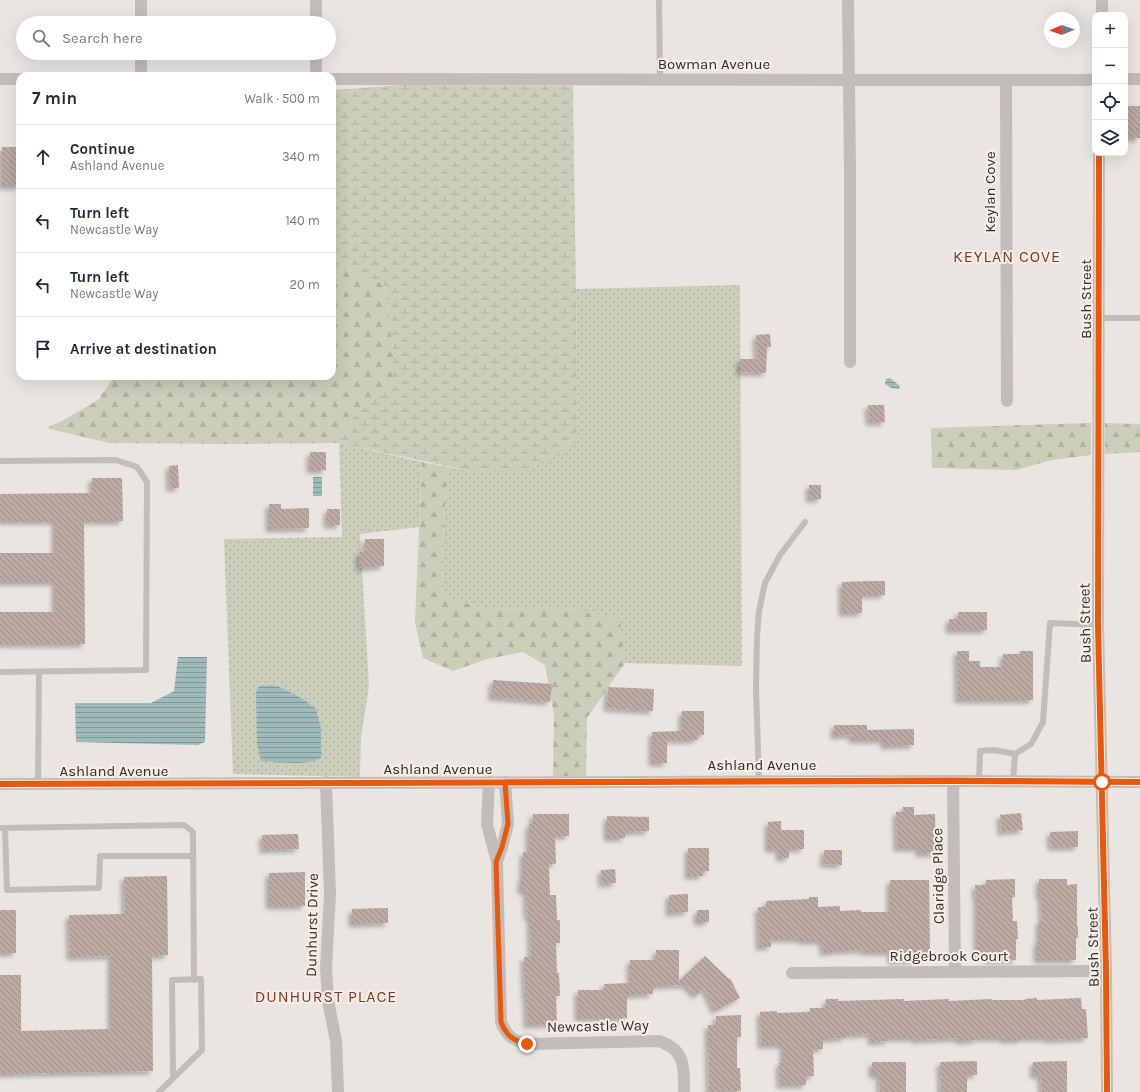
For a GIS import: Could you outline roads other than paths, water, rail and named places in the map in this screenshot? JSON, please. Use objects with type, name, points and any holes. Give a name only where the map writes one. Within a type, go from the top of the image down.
[{"type":"street","points":[[141,0],[141,16]]},
{"type":"street","points":[[316,0],[316,16]]},
{"type":"street","points":[[848,0],[850,362]]},
{"type":"street","points":[[1102,0],[1102,12]]},
{"type":"street","points":[[141,60],[141,72]]},
{"type":"street","points":[[316,60],[316,72]]},
{"type":"street","points":[[0,79],[16,79]]},
{"type":"street","name":"Bowman Avenue","points":[[336,79],[1092,80]]},
{"type":"street","points":[[1128,79],[1140,79]]},
{"type":"street","name":"Keylan Cove","points":[[1006,80],[1007,401]]},
{"type":"street","name":"Bush Street","points":[[1099,156],[1097,487],[1098,625],[1106,971],[1107,1092]]},
{"type":"street","name":"Ashland Avenue","points":[[0,784],[953,780],[1140,782]]},
{"type":"street","name":"Claridge Place","points":[[953,780],[955,972]]},
{"type":"street","name":"Dunhurst Drive","points":[[326,782],[330,894],[326,968],[328,1001],[336,1041],[338,1092]]},
{"type":"street","name":"Newcastle Way","points":[[489,782],[487,824],[494,847],[496,862],[501,1022],[504,1031],[510,1038],[527,1044],[659,1041],[668,1044],[675,1049],[683,1064],[684,1092]]},
{"type":"street","name":"Newcastle Way","points":[[496,862],[502,847],[508,824],[505,782]]},
{"type":"street","name":"Ridgebrook Court","points":[[792,973],[1106,971]]},
{"type":"lane","points":[[659,0],[660,80]]},
{"type":"lane","points":[[1099,318],[1140,318]]},
{"type":"lane","points":[[0,461],[116,460],[137,467],[147,482],[146,670],[0,672]]},
{"type":"lane","points":[[759,781],[756,688],[759,611],[765,583],[780,555],[805,522]]},
{"type":"lane","points":[[979,781],[980,751],[994,750],[1015,754],[1031,744],[1043,722],[1050,623],[1098,625]]},
{"type":"lane","points":[[38,784],[39,672]]},
{"type":"lane","points":[[1013,781],[1015,754]]},
{"type":"lane","points":[[193,856],[100,856],[99,888],[7,890],[3,828],[184,825],[193,832],[194,980]]},
{"type":"lane","points":[[159,1092],[202,1050],[201,979],[172,980],[173,1078]]},
{"type":"water","points":[[890,378],[900,386],[899,389],[891,388],[885,384],[886,379]]},
{"type":"water","points":[[313,477],[322,477],[322,496],[313,496]]},
{"type":"water","points":[[178,657],[207,657],[205,742],[198,745],[76,742],[75,703],[151,703],[174,691]]},
{"type":"water","points":[[272,685],[282,688],[303,699],[316,709],[321,729],[321,758],[300,763],[261,761],[257,744],[256,692],[259,686]]},
{"type":"district","name":"KEYLAN COVE","points":[[1007,256]]},
{"type":"district","name":"DUNHURST PLACE","points":[[326,996]]}]
